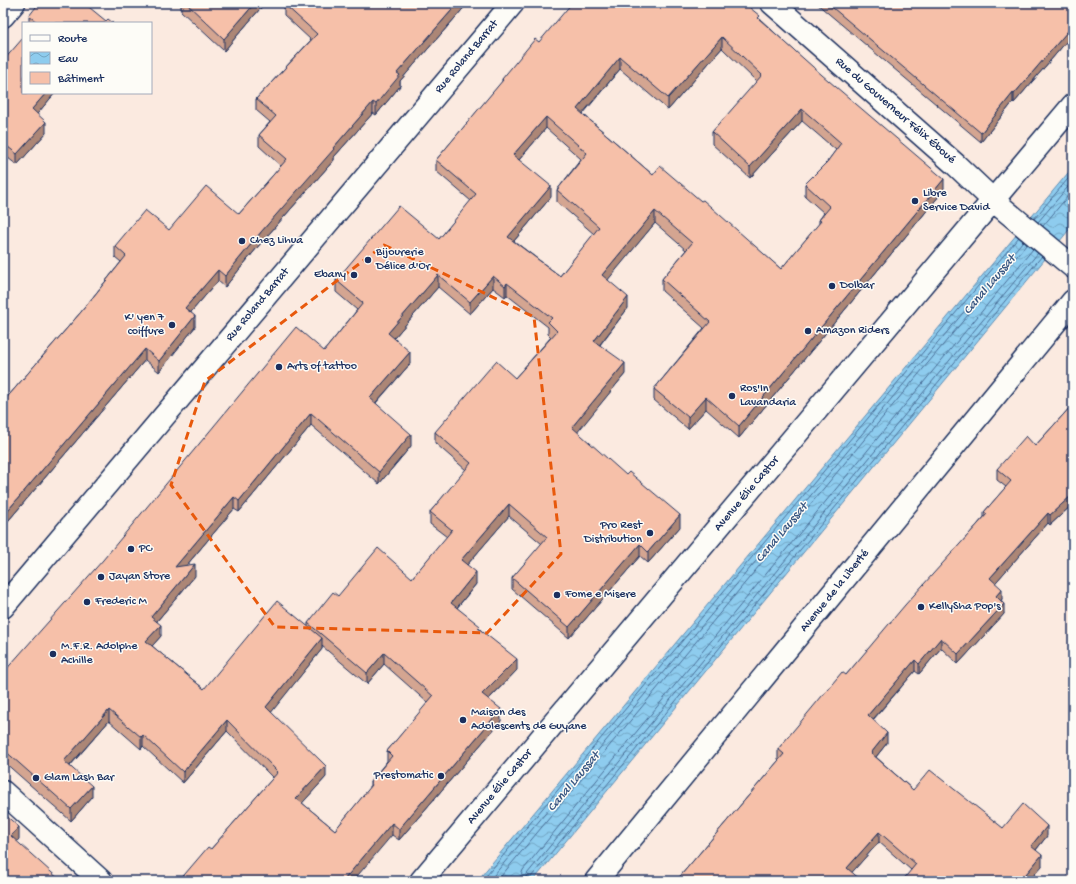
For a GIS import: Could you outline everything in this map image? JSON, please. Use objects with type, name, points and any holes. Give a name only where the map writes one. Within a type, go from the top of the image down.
[{"type":"street","points":[[3,16],[14,3]]},
{"type":"street","name":"Rue Roland Barrat","points":[[3,607],[513,3]]},
{"type":"street","name":"Rue du Gouverneur Félix Éboué","points":[[772,3],[956,165],[994,201],[1070,264]]},
{"type":"street","name":"Avenue Élie Castor","points":[[421,881],[994,201],[1073,105]]},
{"type":"street","name":"Avenue de la Liberté","points":[[596,881],[1073,301]]},
{"type":"street","points":[[3,792],[101,881]]},
{"type":"highlighted area","points":[[384,245],[534,317],[561,554],[487,633],[275,627],[171,485],[205,381]]},
{"type":"water","name":"Canal Laussat","points":[[1073,167],[1073,225],[533,881],[477,881]]},
{"type":"building","points":[[39,3],[84,3],[106,21],[108,19],[112,22],[37,22],[29,16]]},
{"type":"building","points":[[186,3],[255,3],[224,39]]},
{"type":"building","points":[[458,3],[397,73],[400,75],[376,104],[373,102],[225,276],[218,270],[185,308],[195,316],[159,361],[145,349],[3,516],[3,402],[81,312],[126,256],[115,246],[145,210],[169,230],[206,186],[239,214],[287,159],[259,135],[276,116],[256,99],[317,34],[284,4]]},
{"type":"building","points":[[572,3],[744,3],[760,16],[758,18],[822,75],[944,179],[739,426],[706,397],[688,417],[654,389],[710,322],[662,279],[692,243],[655,211],[602,275],[628,297],[594,341],[625,363],[572,427],[626,475],[629,472],[680,515],[648,552],[640,544],[569,627],[512,578],[547,537],[509,504],[461,560],[476,572],[451,603],[480,626],[478,628],[517,659],[482,694],[501,709],[399,829],[392,823],[343,881],[179,881],[208,847],[211,849],[278,772],[227,720],[183,772],[143,735],[141,737],[109,710],[64,761],[92,786],[71,809],[3,749],[3,673],[103,560],[296,327],[324,351],[363,303],[336,280],[399,206],[439,239],[476,194],[436,160],[535,39],[539,42]],"holes":[[[722,37],[762,75],[712,132],[750,167],[802,109],[841,143],[827,162],[805,184],[830,207],[819,220],[821,221],[781,269],[703,200],[701,201],[660,166],[653,175],[577,109],[620,57],[668,98]],[[546,117],[587,153],[557,190],[599,227],[560,276],[508,237],[551,186],[513,155]],[[438,275],[470,302],[493,276],[505,286],[507,283],[552,318],[548,322],[557,331],[515,378],[496,361],[435,432],[471,463],[430,512],[452,530],[412,578],[378,548],[338,596],[333,592],[308,623],[367,673],[384,653],[433,696],[387,751],[392,756],[370,782],[372,785],[335,830],[296,798],[326,766],[266,707],[322,638],[277,601],[204,689],[146,641],[161,625],[151,617],[195,564],[175,567],[234,497],[239,501],[311,413],[379,472],[411,434],[370,398],[410,352],[388,333]]]},
{"type":"building","points":[[827,3],[1073,3],[1073,25],[1014,94],[1013,93],[981,133]]},
{"type":"building","points":[[22,39],[22,94],[45,94],[32,109],[46,122],[17,154],[3,143],[3,61]]},
{"type":"building","points":[[1073,404],[1073,494],[1050,515],[1048,513],[990,578],[1002,589],[996,596],[1004,604],[958,654],[941,638],[919,664],[915,660],[868,715],[887,733],[871,753],[913,790],[930,770],[1003,828],[1023,804],[1047,826],[1031,846],[1042,855],[1020,881],[902,881],[916,864],[879,832],[847,868],[862,881],[676,881],[784,754],[778,749],[842,672],[846,675],[905,605],[987,514],[984,512],[1011,481],[997,469],[1026,436],[1035,446]]},
{"type":"building","points":[[3,813],[19,827],[11,836],[61,881],[3,881]]},
{"type":"place","name":"Libre Service David","points":[[915,201]]},
{"type":"place","name":"Chez Lihua","points":[[242,241]]},
{"type":"place","name":"Bijourerie Délice d'Or","points":[[368,260]]},
{"type":"place","name":"Ebany","points":[[354,275]]},
{"type":"place","name":"Dolbar","points":[[832,286]]},
{"type":"place","name":"K' yen 7 coiffure","points":[[172,325]]},
{"type":"place","name":"Amazon Riders","points":[[808,331]]},
{"type":"place","name":"Arts of tattoo","points":[[279,367]]},
{"type":"place","name":"Ros'In Lavandaria","points":[[732,396]]},
{"type":"place","name":"Pro Rest Distribution","points":[[650,533]]},
{"type":"place","name":"PC","points":[[131,549]]},
{"type":"place","name":"Jayan Store","points":[[101,577]]},
{"type":"place","name":"Fome e Misere","points":[[557,595]]},
{"type":"place","name":"Frederic M","points":[[87,602]]},
{"type":"place","name":"KellySha Pop's","points":[[921,607]]},
{"type":"place","name":"M.F.R. Adolphe Achille","points":[[53,654]]},
{"type":"place","name":"Maison des Adolescents de Guyane","points":[[463,720]]},
{"type":"place","name":"Prestomatic","points":[[441,776]]},
{"type":"place","name":"Glam Lash Bar","points":[[36,778]]}]
